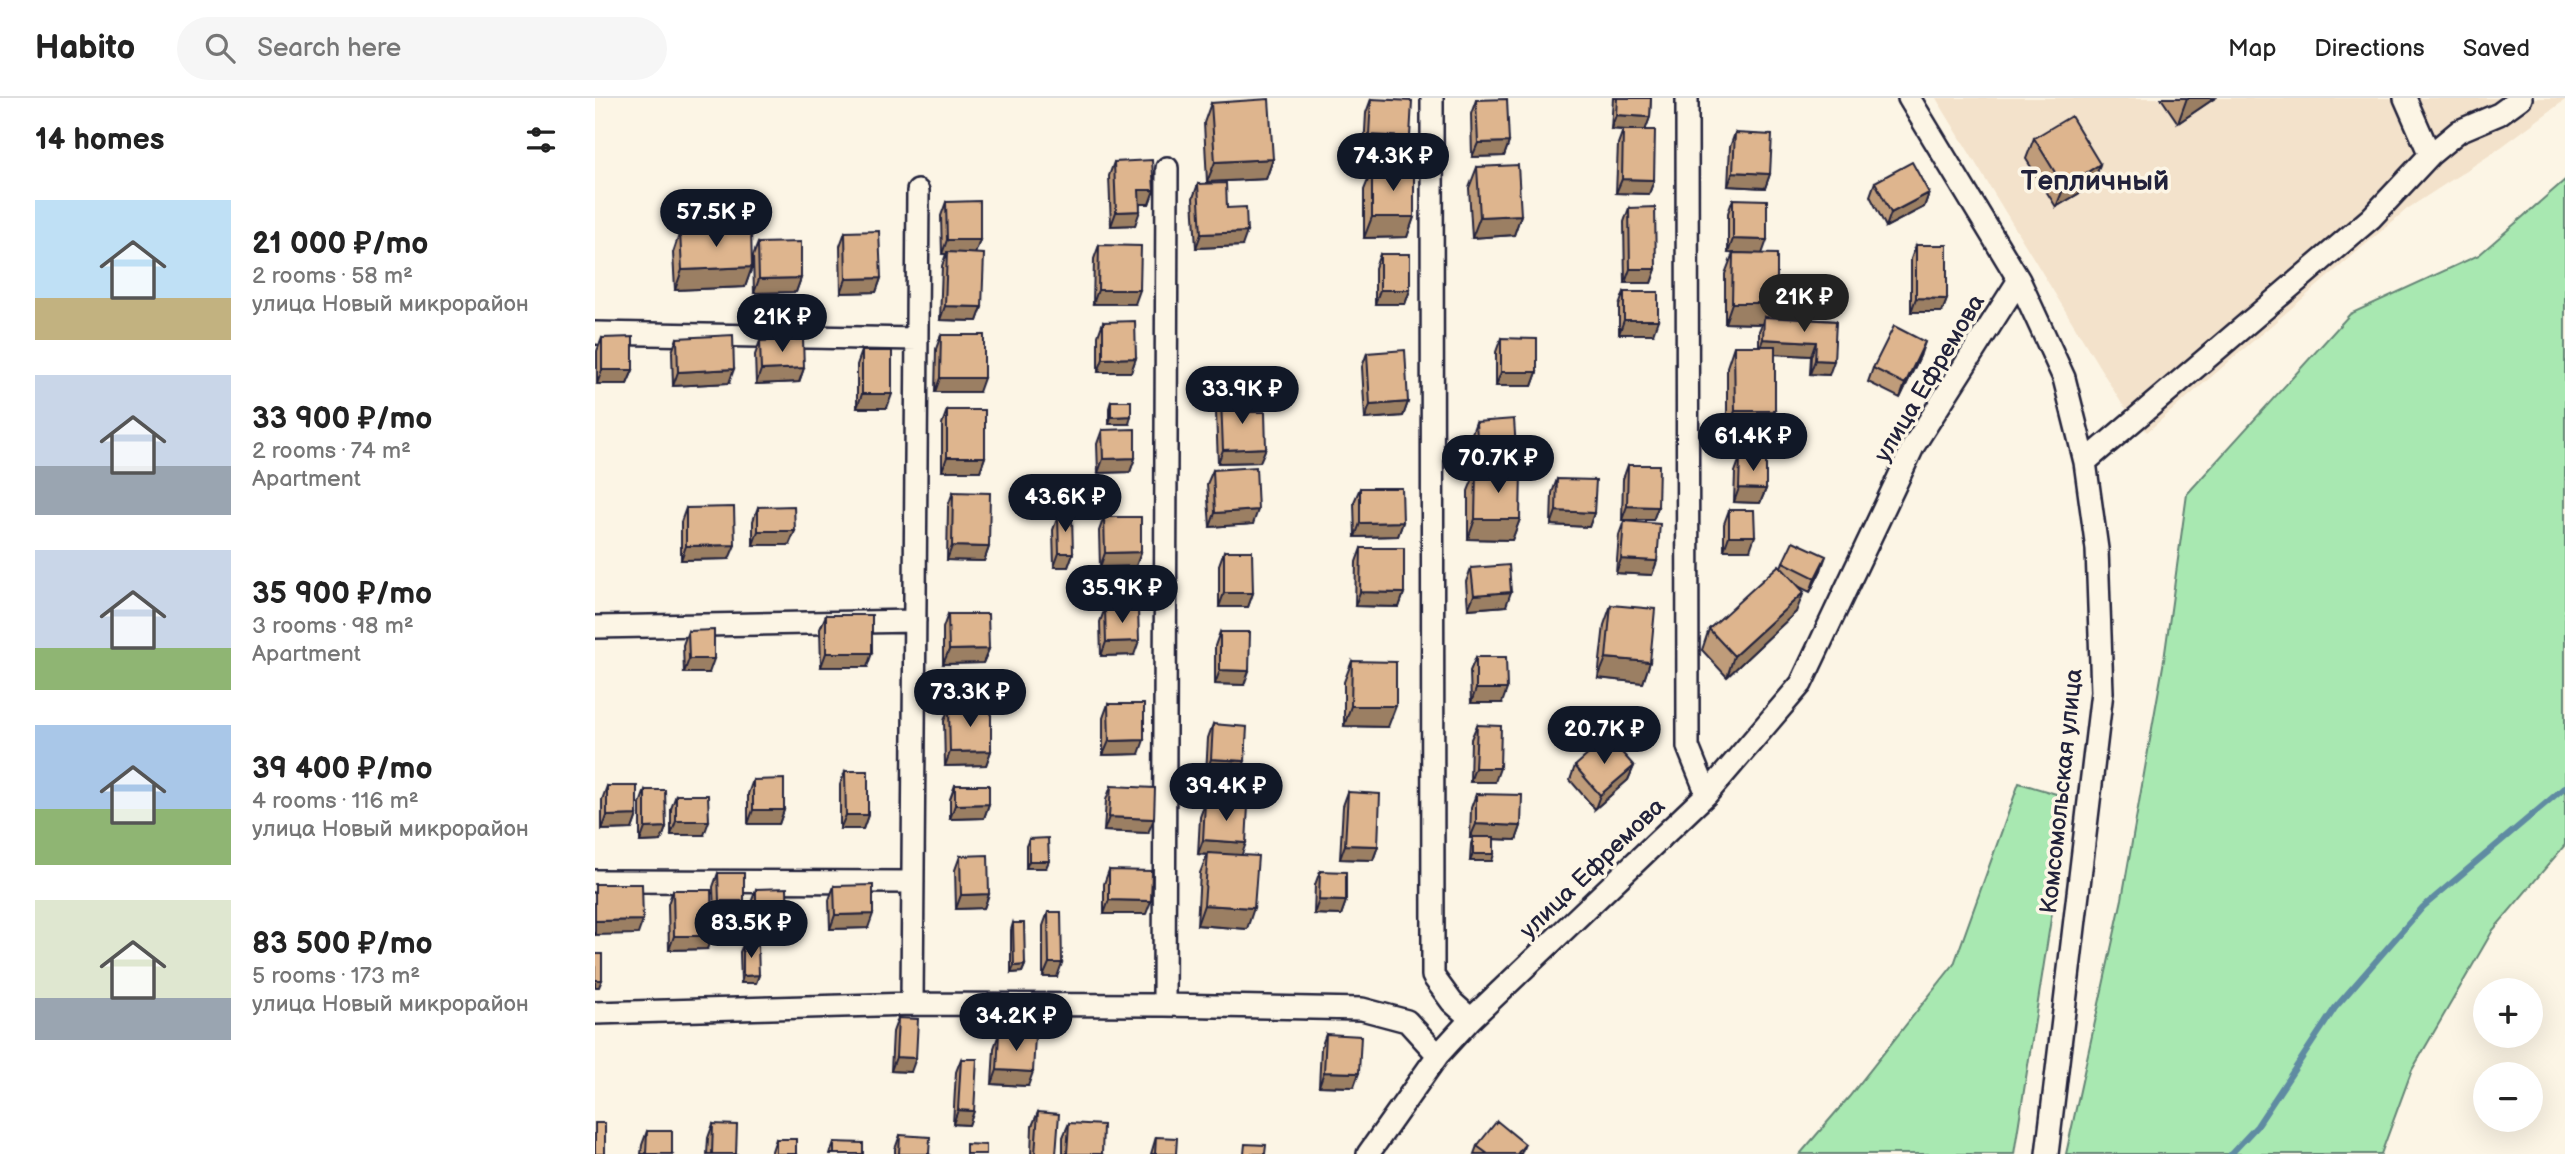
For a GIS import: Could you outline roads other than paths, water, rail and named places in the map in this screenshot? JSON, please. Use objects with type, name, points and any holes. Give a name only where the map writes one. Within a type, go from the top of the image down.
[{"type":"street","points":[[1432,98],[1433,975],[1452,1002],[1471,1019]]},
{"type":"street","points":[[1687,98],[1688,747],[1707,794]]},
{"type":"street","name":"Комсомольская улица","points":[[1909,98],[2019,279],[2064,378],[2085,462],[2097,549],[2102,692],[2047,1154]]},
{"type":"street","points":[[2405,98],[2430,155]]},
{"type":"street","points":[[2085,462],[2371,218],[2430,155],[2459,131],[2499,106],[2521,98]]},
{"type":"street","points":[[1164,1004],[1167,169]]},
{"type":"street","points":[[912,1004],[918,191]]},
{"type":"street","name":"улица Ефремова","points":[[1368,1154],[1438,1055],[1471,1019],[1707,794],[1801,684],[1914,445],[2019,279]]},
{"type":"street","points":[[595,333],[917,339]]},
{"type":"street","points":[[595,627],[915,621]]},
{"type":"street","points":[[595,881],[913,882]]},
{"type":"street","points":[[595,1013],[912,1004],[1164,1004],[1361,1009],[1406,1021],[1438,1055]]},
{"type":"waterway","points":[[2231,1154],[2257,1126],[2335,1008],[2423,907],[2565,787]]},
{"type":"district","name":"Тепличный","points":[[2095,180]]}]
